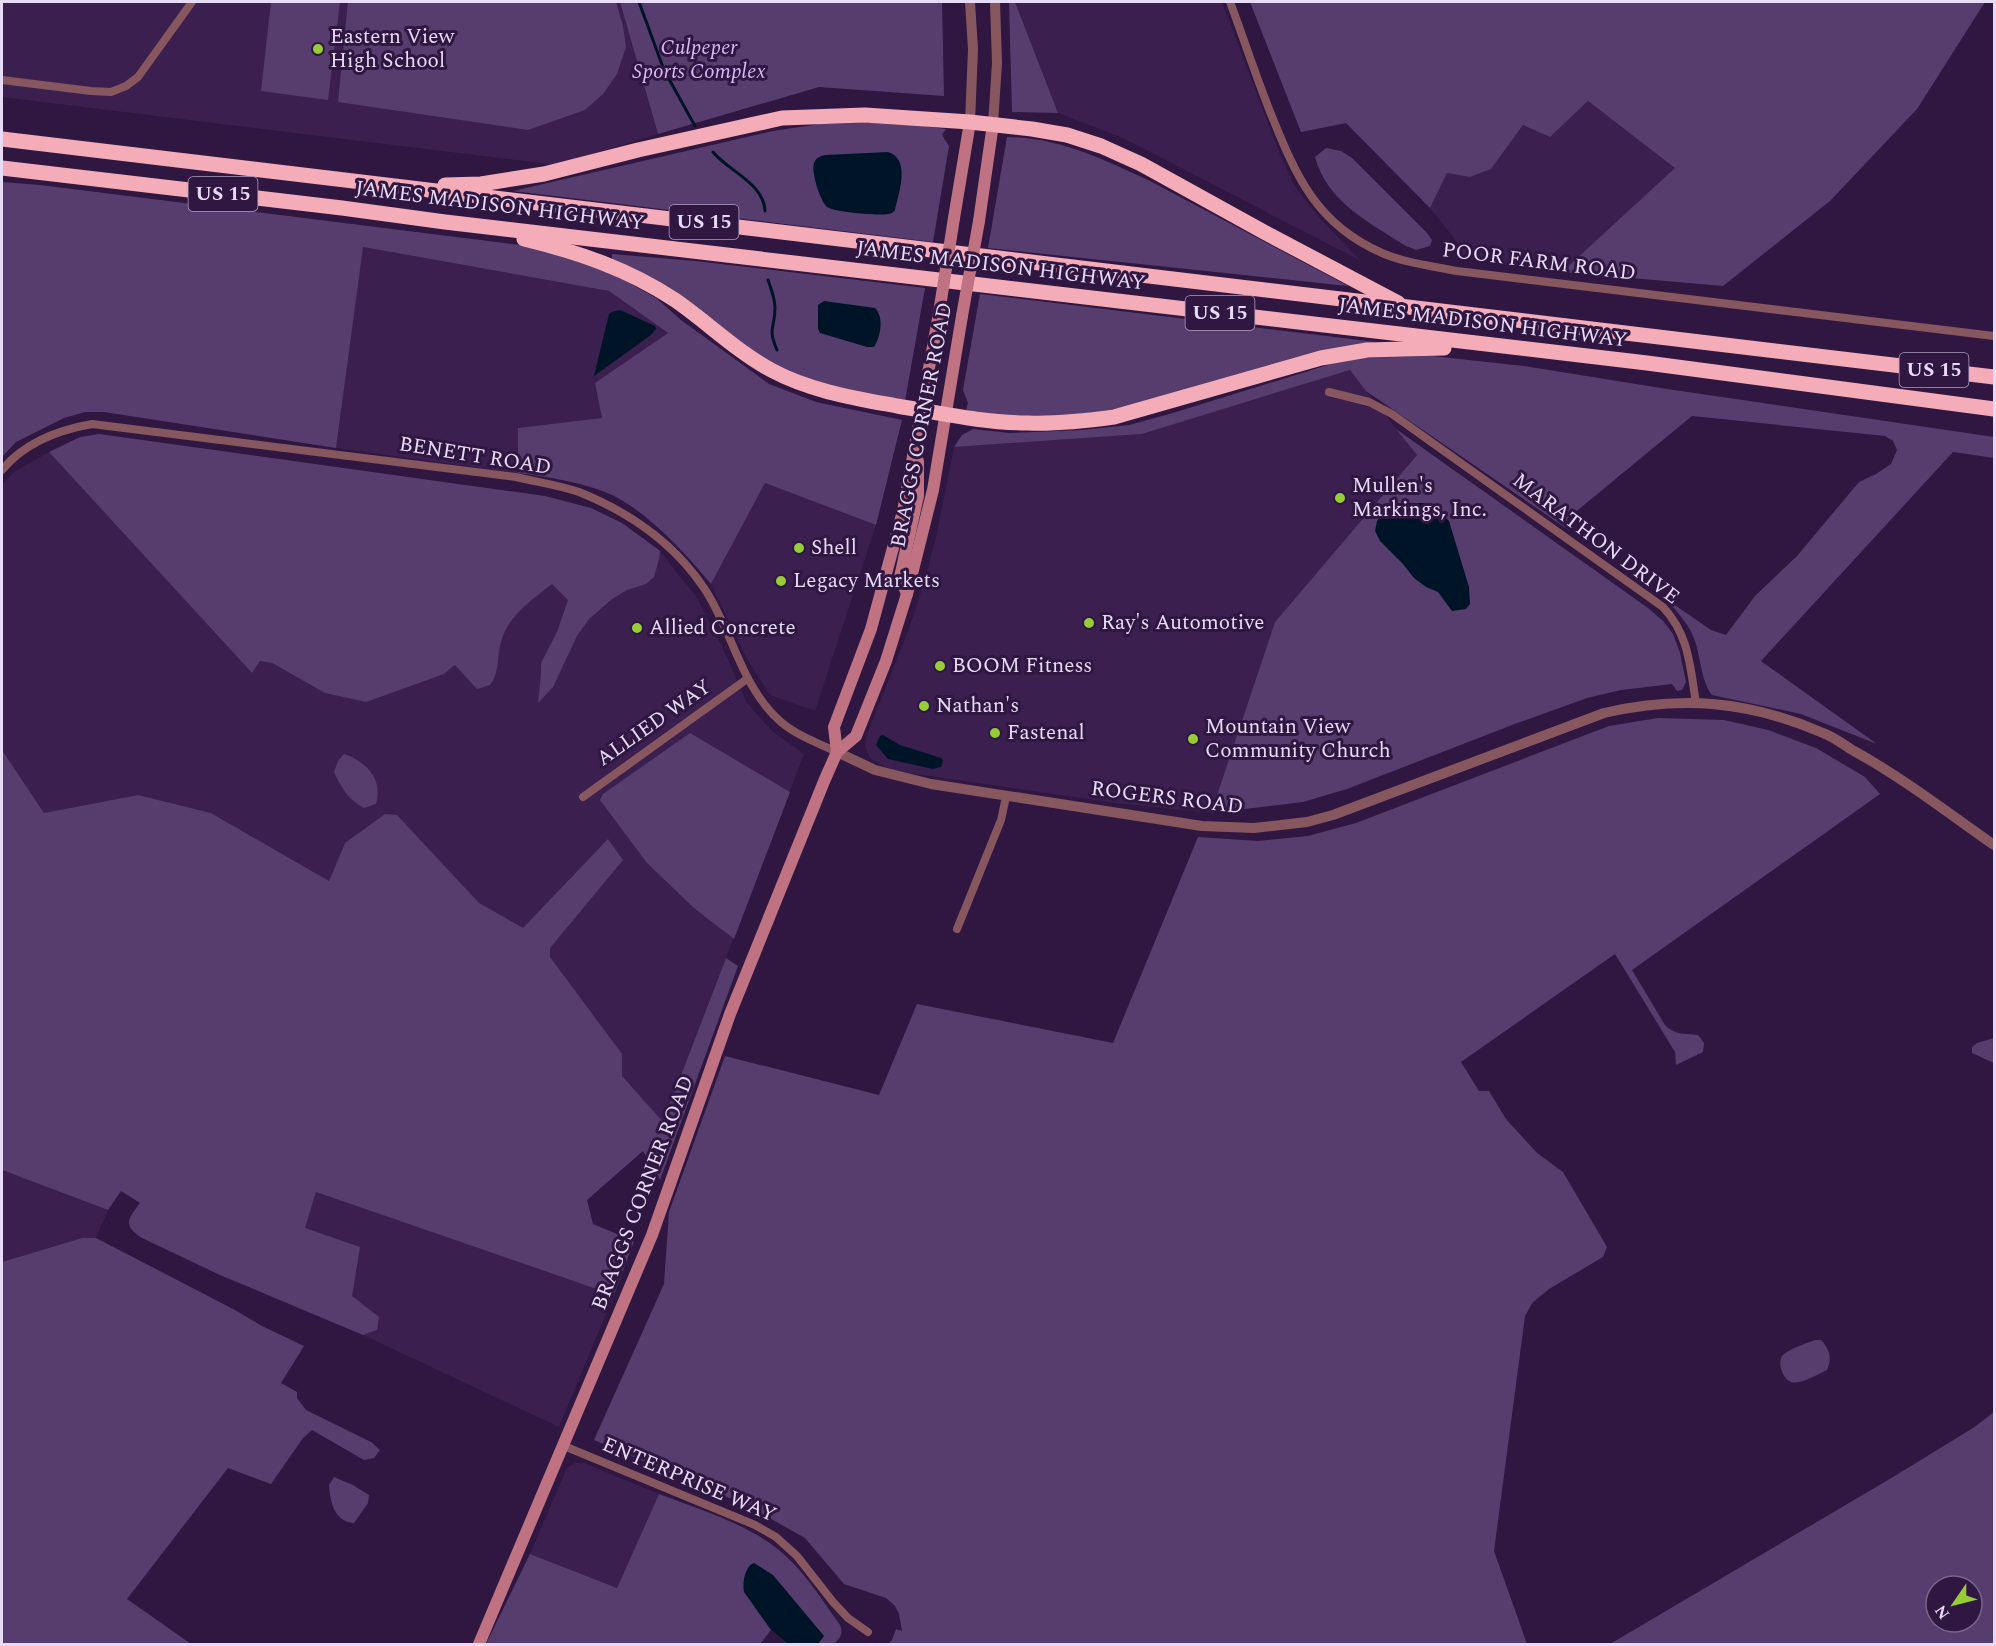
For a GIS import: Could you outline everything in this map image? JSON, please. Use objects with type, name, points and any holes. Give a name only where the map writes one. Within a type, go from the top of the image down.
[{"type":"highway","points":[[402,188],[481,183],[544,174],[638,150],[782,118],[865,114],[993,124],[1067,135],[1101,146],[1141,164],[1406,307]]},
{"type":"highway","name":"JAMES MADISON HIGHWAY","points":[[2,139],[1995,377]]},
{"type":"highway","name":"JAMES MADISON HIGHWAY","points":[[2,168],[1513,348],[1995,409]]},
{"type":"highway","points":[[445,222],[527,240],[604,262],[637,277],[675,300],[770,370],[810,387],[922,410],[998,422],[1087,421],[1114,417],[1295,364],[1344,353],[1392,348],[1513,348]]},
{"type":"main road","name":"BRAGGS CORNER ROAD","points":[[837,752],[834,728],[860,661],[880,599],[903,512],[970,122]]},
{"type":"main road","name":"BRAGGS CORNER ROAD","points":[[479,1644],[663,1206],[730,1014],[837,752],[856,736],[886,661],[907,594],[933,490],[979,221],[993,124]]},
{"type":"main road","points":[[907,594],[900,578],[919,491],[917,441]]},
{"type":"street","points":[[2,80],[111,92],[126,86],[138,77],[192,2]]},
{"type":"street","points":[[970,2],[973,49],[970,122]]},
{"type":"street","points":[[993,124],[997,63],[995,2]]},
{"type":"street","name":"POOR FARM ROAD","points":[[1230,2],[1266,102],[1302,184],[1335,223],[1358,240],[1382,253],[1412,263],[1457,271],[1995,336]]},
{"type":"street","name":"MARATHON DRIVE","points":[[1329,392],[1369,402],[1392,414],[1663,607],[1672,616],[1685,640],[1696,703]]},
{"type":"street","name":"BENETT ROAD","points":[[2,470],[28,446],[67,428],[92,424],[510,476],[577,492],[625,513],[663,542],[680,559],[704,588],[747,679],[765,705],[783,723],[837,752]]},
{"type":"street","name":"ALLIED WAY","points":[[583,797],[747,679]]},
{"type":"street","name":"ROGERS ROAD","points":[[837,752],[875,770],[898,777],[1006,797],[1202,826],[1254,828],[1307,822],[1356,807],[1604,713],[1637,705],[1721,704],[1747,708],[1823,733],[1881,765],[1995,845]]},
{"type":"street","points":[[957,929],[1001,820],[1006,797]]},
{"type":"street","name":"ENTERPRISE WAY","points":[[564,1446],[755,1525],[776,1537],[797,1556],[848,1618],[868,1632]]},
{"type":"shaded area","name":"Eastern View High School","points":[[2,2],[620,2],[658,134],[556,165],[2,97]]},
{"type":"shaded area","points":[[1015,2],[1222,2],[1293,183],[1315,213],[1361,261],[1123,138],[1058,113]]},
{"type":"shaded area","points":[[1588,101],[1676,168],[1562,272],[1463,259],[1454,238],[1430,208],[1447,173],[1470,177],[1491,169],[1523,125],[1550,137]]},
{"type":"shaded area","points":[[362,247],[609,291],[668,333],[595,383],[602,418],[518,429],[518,473],[336,448]]},
{"type":"shaded area","points":[[1350,370],[1417,455],[1275,622],[1211,813],[1116,803],[908,773],[885,767],[870,758],[865,747],[866,737],[910,626],[926,576],[954,447],[1142,434]]},
{"type":"shaded area","points":[[49,452],[252,673],[260,661],[272,663],[325,693],[444,674],[622,523],[660,551],[697,598],[747,703],[772,731],[804,754],[663,1122],[345,843],[329,881],[211,813],[138,795],[44,813],[2,750],[2,485],[14,472]]},
{"type":"shaded area","points":[[765,483],[876,525],[815,711],[770,695],[746,657],[711,584]]},
{"type":"shaded area","points":[[2,1170],[108,1210],[96,1238],[82,1238],[2,1262]]},
{"type":"shaded area","points":[[316,1192],[614,1295],[559,1427],[363,1335],[377,1330],[304,1228]]},
{"type":"shaded area","points":[[575,1463],[584,1463],[659,1494],[617,1588],[530,1554],[567,1468]]},
{"type":"green space","points":[[271,2],[340,2],[328,100],[261,91]]},
{"type":"green space","points":[[348,2],[616,2],[626,47],[617,74],[603,94],[585,110],[528,130],[338,102]]},
{"type":"green space","name":"Culpeper Sports Complex","points":[[620,2],[942,2],[944,96],[819,87],[658,134]]},
{"type":"green space","points":[[1009,2],[1015,2],[1058,113],[1012,112]]},
{"type":"green space","points":[[1250,2],[1985,2],[1917,109],[1830,201],[1723,286],[1562,272],[1675,168],[1588,101],[1550,137],[1523,125],[1491,169],[1470,177],[1447,173],[1430,208],[1346,123],[1301,132]]},
{"type":"green space","points":[[898,123],[946,129],[942,135],[949,146],[933,242],[513,191],[773,131],[820,124]]},
{"type":"green space","points":[[1007,137],[1045,141],[1081,151],[1115,165],[1150,181],[1348,286],[988,248]]},
{"type":"green space","points":[[1326,148],[1341,151],[1352,158],[1427,233],[1432,240],[1430,246],[1416,250],[1406,246],[1365,220],[1340,199],[1329,187],[1315,157]]},
{"type":"green space","points":[[2,182],[529,246],[610,272],[656,298],[681,320],[769,384],[816,402],[902,420],[876,525],[765,483],[711,584],[666,535],[626,503],[590,487],[518,473],[518,428],[602,418],[595,383],[668,333],[609,291],[363,247],[336,448],[104,412],[85,412],[64,418],[16,442],[2,457]]},
{"type":"green space","points":[[612,254],[695,261],[925,288],[905,401],[844,389],[786,370],[750,349],[650,277],[612,260]]},
{"type":"green space","points":[[980,294],[1376,342],[1306,357],[1123,407],[1052,416],[984,414],[966,410],[968,403],[963,390]]},
{"type":"green space","points":[[1432,356],[1524,366],[1994,437],[1994,458],[1953,452],[1761,661],[1877,744],[1801,714],[1712,695],[1706,683],[1693,635],[1666,599],[1711,630],[1726,635],[1755,596],[1797,556],[1859,482],[1891,464],[1897,450],[1893,441],[1885,436],[1692,416],[1567,519],[1570,531],[1366,391],[1350,370],[1142,434],[954,447],[962,435],[973,429],[1009,433],[1082,430],[1129,425],[1334,363],[1362,358]]},
{"type":"green space","points":[[1396,429],[1663,621],[1673,634],[1686,682],[1682,690],[1677,691],[1672,684],[1621,690],[1587,698],[1347,789],[1303,802],[1211,813],[1275,622],[1417,455]]},
{"type":"green space","points":[[99,434],[545,496],[591,508],[622,523],[660,551],[659,559],[654,577],[646,584],[627,590],[612,599],[589,619],[577,636],[553,687],[538,703],[541,663],[557,632],[568,600],[552,584],[522,608],[505,630],[500,645],[496,674],[490,685],[477,689],[455,665],[444,674],[366,702],[325,693],[272,663],[260,661],[252,673],[49,452],[80,437]]},
{"type":"green space","points":[[1658,718],[1724,720],[1768,730],[1816,748],[1865,777],[1880,794],[1632,970],[1665,1025],[1677,1032],[1698,1035],[1704,1043],[1703,1052],[1676,1065],[1675,1052],[1615,954],[1461,1062],[1479,1091],[1489,1091],[1506,1119],[1537,1153],[1563,1172],[1607,1247],[1603,1257],[1549,1289],[1533,1302],[1525,1316],[1494,1551],[1527,1644],[888,1644],[896,1629],[902,1631],[895,1606],[886,1598],[844,1584],[805,1538],[748,1506],[594,1440],[664,1284],[669,1212],[725,1056],[879,1095],[917,1004],[1113,1043],[1198,837],[1258,841],[1308,836],[1356,823],[1609,726]]},
{"type":"green space","points":[[690,733],[790,792],[734,939],[694,908],[647,863],[600,800],[603,794]]},
{"type":"green space","points":[[2,750],[44,813],[138,795],[211,813],[329,881],[345,843],[385,814],[397,815],[479,903],[523,928],[608,839],[623,860],[550,948],[550,957],[622,1054],[622,1076],[663,1122],[726,958],[738,966],[660,1180],[643,1151],[587,1200],[593,1224],[634,1241],[614,1295],[316,1192],[305,1228],[360,1247],[352,1296],[379,1317],[377,1330],[363,1335],[220,1275],[142,1238],[129,1225],[132,1213],[140,1203],[121,1191],[108,1210],[2,1170]]},
{"type":"green space","points":[[344,754],[360,762],[375,779],[378,795],[376,804],[364,808],[349,797],[342,788],[334,772],[338,761]]},
{"type":"green space","points":[[1994,1038],[1994,1063],[1972,1053],[1972,1047],[1977,1043]]},
{"type":"green space","points":[[82,1238],[96,1238],[304,1346],[281,1383],[297,1392],[297,1398],[306,1410],[371,1442],[380,1450],[374,1458],[364,1460],[312,1430],[303,1438],[271,1484],[228,1468],[127,1599],[191,1644],[2,1644],[2,1262]]},
{"type":"green space","points":[[1815,1340],[1821,1340],[1828,1351],[1830,1358],[1827,1370],[1800,1382],[1791,1382],[1781,1369],[1780,1360],[1791,1350]]},
{"type":"green space","points":[[1994,1412],[1994,1644],[1610,1644],[1973,1428]]},
{"type":"green space","points":[[334,1477],[369,1495],[368,1503],[354,1523],[342,1519],[334,1510],[329,1485]]},
{"type":"green space","points":[[659,1494],[730,1521],[764,1539],[779,1550],[806,1578],[840,1625],[841,1634],[838,1640],[834,1644],[788,1644],[771,1630],[760,1644],[486,1644],[530,1554],[617,1588]]},
{"type":"water","points":[[888,152],[899,161],[902,177],[893,212],[866,214],[827,207],[819,193],[815,179],[813,167],[817,159],[825,155]]},
{"type":"water","points":[[824,301],[875,308],[880,316],[881,327],[874,347],[820,333],[818,305]]},
{"type":"water","points":[[620,310],[655,326],[656,329],[594,376],[609,314]]},
{"type":"water","points":[[1404,503],[1423,503],[1436,508],[1449,521],[1469,587],[1470,604],[1466,609],[1452,611],[1438,592],[1414,578],[1380,541],[1375,531],[1377,521],[1392,507]]},
{"type":"water","points":[[883,735],[900,745],[941,758],[943,760],[941,767],[933,769],[888,759],[876,745],[880,736]]},
{"type":"water","points":[[754,1563],[773,1575],[824,1636],[818,1644],[788,1644],[771,1630],[744,1592],[745,1575]]},
{"type":"waterway","points":[[639,2],[664,70],[695,126]]},
{"type":"waterway","points":[[713,152],[752,185],[759,193],[765,211]]},
{"type":"waterway","points":[[768,280],[775,304],[772,332],[777,350]]},
{"type":"place","name":"Eastern View High School","points":[[318,49]]},
{"type":"place","name":"Mullen's Markings, Inc.","points":[[1340,498]]},
{"type":"place","name":"Shell","points":[[799,548]]},
{"type":"place","name":"Legacy Markets","points":[[781,581]]},
{"type":"place","name":"Ray's Automotive","points":[[1089,623]]},
{"type":"place","name":"Allied Concrete","points":[[637,628]]},
{"type":"place","name":"BOOM Fitness","points":[[940,666]]},
{"type":"place","name":"Nathan's","points":[[924,706]]},
{"type":"place","name":"Fastenal","points":[[995,733]]},
{"type":"place","name":"Mountain View Community Church","points":[[1193,739]]}]
